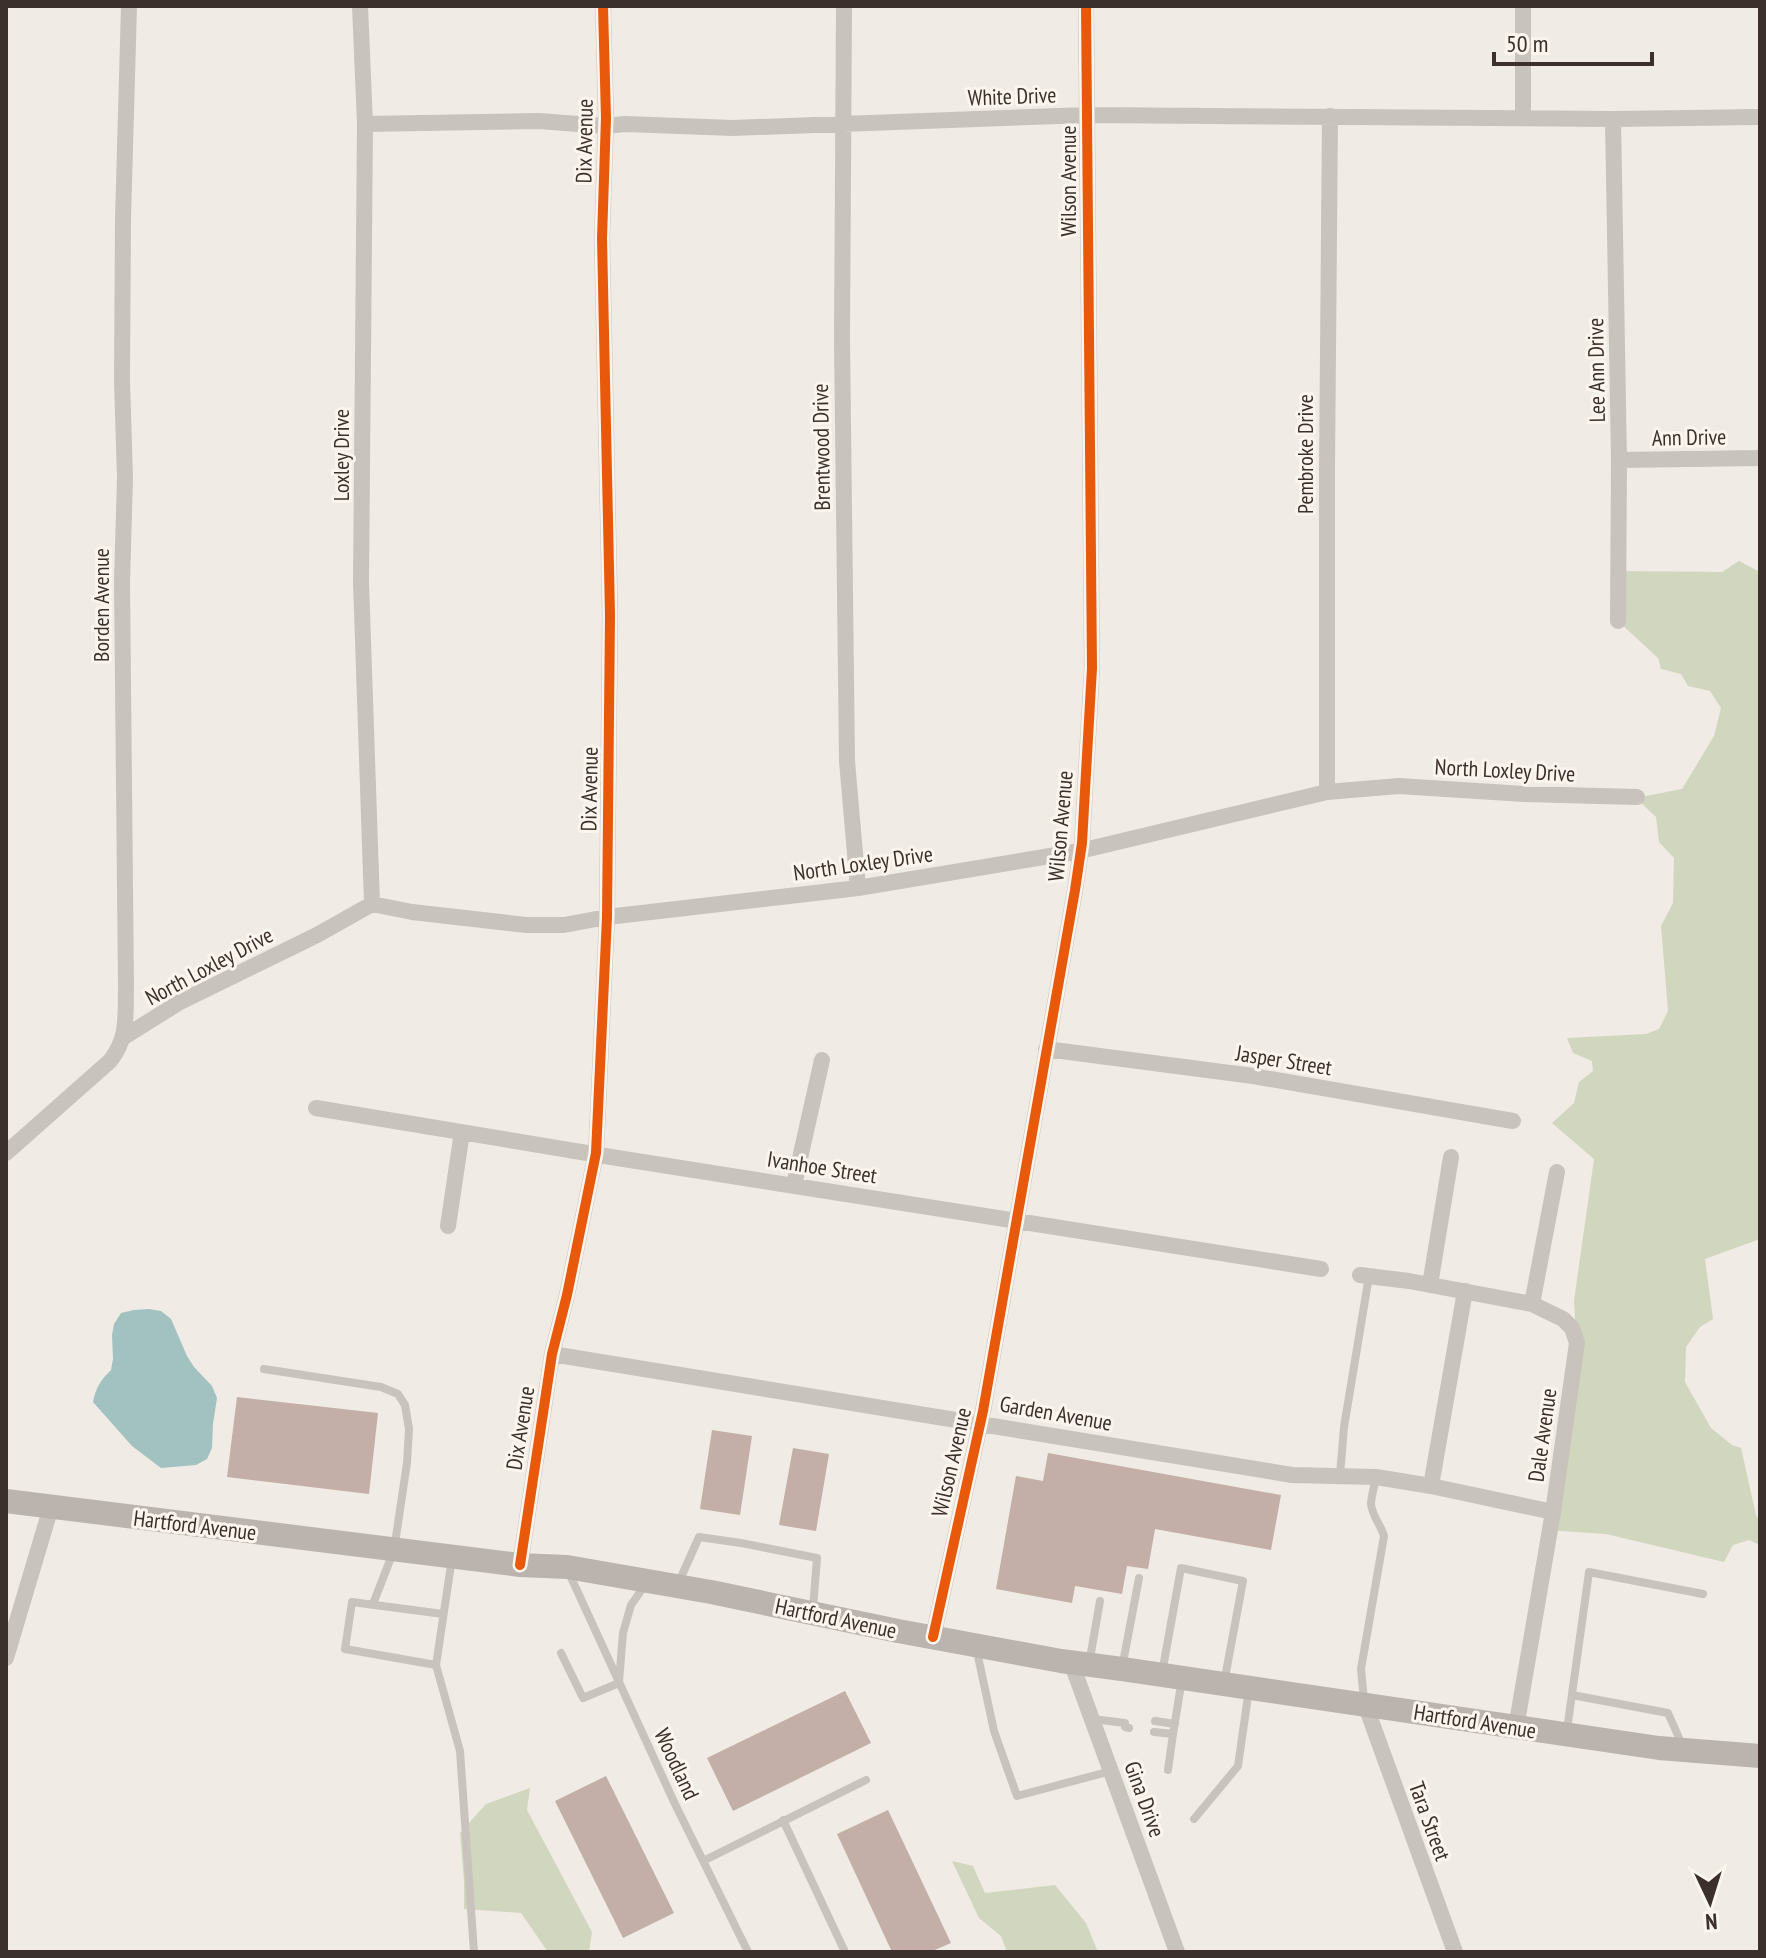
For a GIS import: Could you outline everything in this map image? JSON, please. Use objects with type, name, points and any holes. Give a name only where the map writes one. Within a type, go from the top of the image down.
[{"type":"main road","name":"Hartford Avenue","points":[[6,1501],[452,1557],[567,1567],[1080,1663],[1566,1735],[1760,1756]]},
{"type":"street","name":"Borden Avenue","points":[[124,1037],[122,582],[125,478],[122,321],[129,6]]},
{"type":"street","name":"Loxley Drive","points":[[360,6],[365,124],[361,582],[372,904]]},
{"type":"street","name":"Dix Avenue","points":[[520,1565],[552,1354],[596,1153],[607,917],[610,615],[602,238],[605,126],[603,6]]},
{"type":"street","name":"Brentwood Drive","points":[[844,6],[842,339],[847,761],[858,888]]},
{"type":"street","name":"Wilson Avenue","points":[[933,1637],[980,1423],[1080,851],[1092,668],[1086,6]]},
{"type":"street","points":[[1523,6],[1523,118]]},
{"type":"street","name":"White Drive","points":[[365,124],[539,121],[605,126],[733,128],[1087,115],[1613,119],[1760,117]]},
{"type":"street","name":"Pembroke Drive","points":[[1327,792],[1330,116]]},
{"type":"street","name":"Lee Ann Drive","points":[[1613,119],[1619,460],[1618,621]]},
{"type":"street","name":"Ann Drive","points":[[1619,460],[1760,458]]},
{"type":"street","name":"North Loxley Drive","points":[[124,1037],[180,1002],[317,935],[372,904],[412,912],[526,925],[564,925],[607,917],[858,888],[1080,851],[1327,792],[1399,786],[1637,797]]},
{"type":"street","points":[[6,1153],[110,1061],[124,1037]]},
{"type":"street","name":"Jasper Street","points":[[1046,1049],[1253,1076],[1513,1121]]},
{"type":"street","points":[[794,1185],[822,1060]]},
{"type":"street","name":"Ivanhoe Street","points":[[316,1108],[1321,1269]]},
{"type":"street","points":[[448,1226],[462,1132]]},
{"type":"street","points":[[1430,1285],[1451,1157]]},
{"type":"street","points":[[1364,1275],[1532,1304],[1557,1172]]},
{"type":"street","points":[[1431,1486],[1465,1291]]},
{"type":"street","name":"Dale Avenue","points":[[1516,1728],[1553,1512],[1577,1343],[1572,1328],[1563,1319],[1532,1304]]},
{"type":"street","name":"Garden Avenue","points":[[552,1354],[1292,1475],[1376,1477],[1553,1512]]},
{"type":"street","points":[[6,1658],[51,1507]]},
{"type":"street","name":"Gina Drive","points":[[1080,1663],[1092,1719],[1177,1952]]},
{"type":"street","name":"Tara Street","points":[[1365,1704],[1455,1952]]},
{"type":"lane","points":[[1340,1475],[1364,1275]]},
{"type":"lane","points":[[264,1369],[381,1387],[398,1394],[405,1405],[409,1429],[407,1463],[394,1550],[373,1604]]},
{"type":"lane","points":[[1365,1704],[1361,1669],[1384,1536],[1371,1504],[1376,1477]]},
{"type":"lane","points":[[677,1586],[699,1537],[817,1558],[813,1613]]},
{"type":"lane","points":[[452,1557],[436,1665],[460,1751],[474,1952]]},
{"type":"lane","name":"Woodland","points":[[567,1567],[748,1952]]},
{"type":"lane","points":[[1168,1770],[1175,1724],[1172,1677],[1181,1568],[1243,1581],[1224,1684]]},
{"type":"lane","points":[[1566,1735],[1589,1572],[1703,1594]]},
{"type":"lane","points":[[1122,1669],[1139,1578]]},
{"type":"lane","name":"Woodland","points":[[619,1683],[623,1633],[631,1605],[648,1581]]},
{"type":"lane","points":[[1080,1663],[1100,1601]]},
{"type":"lane","points":[[436,1665],[345,1649],[352,1602],[443,1614]]},
{"type":"lane","points":[[976,1645],[994,1731],[1017,1796],[1111,1771]]},
{"type":"lane","points":[[561,1653],[583,1698],[619,1683]]},
{"type":"lane","points":[[1194,1819],[1238,1766],[1249,1688]]},
{"type":"lane","points":[[1572,1695],[1668,1713],[1684,1750]]},
{"type":"lane","points":[[1092,1719],[1129,1723]]},
{"type":"lane","points":[[1155,1721],[1175,1724]]},
{"type":"lane","points":[[1154,1732],[1173,1734]]},
{"type":"lane","points":[[703,1861],[866,1780]]},
{"type":"lane","points":[[783,1820],[845,1952]]},
{"type":"green space","points":[[1739,561],[1760,572],[1760,1239],[1705,1259],[1713,1319],[1700,1327],[1686,1347],[1685,1382],[1711,1428],[1732,1445],[1741,1448],[1760,1521],[1760,1545],[1749,1540],[1733,1545],[1724,1562],[1606,1534],[1546,1530],[1594,1159],[1552,1123],[1574,1103],[1579,1082],[1593,1071],[1592,1061],[1573,1053],[1567,1038],[1646,1034],[1659,1029],[1668,1011],[1661,926],[1673,903],[1674,858],[1659,842],[1656,817],[1636,798],[1682,789],[1714,736],[1721,708],[1710,691],[1688,686],[1681,674],[1661,669],[1658,658],[1619,622],[1620,571],[1722,572]]},
{"type":"green space","points":[[530,1788],[527,1810],[592,1932],[589,1952],[548,1952],[521,1913],[464,1909],[460,1833],[486,1804]]},
{"type":"green space","points":[[952,1861],[973,1866],[985,1893],[1055,1885],[1086,1923],[1098,1952],[1007,1952],[1001,1936],[979,1918]]},
{"type":"water","points":[[149,1309],[161,1311],[171,1319],[187,1356],[212,1386],[217,1398],[212,1448],[207,1459],[196,1465],[161,1468],[132,1446],[93,1402],[99,1384],[111,1370],[114,1324],[121,1313]]},
{"type":"building","points":[[237,1397],[378,1413],[369,1494],[227,1477]]},
{"type":"building","points":[[712,1430],[752,1436],[740,1515],[700,1509]]},
{"type":"building","points":[[793,1448],[829,1454],[816,1531],[779,1525]]},
{"type":"building","points":[[1048,1453],[1281,1495],[1271,1550],[1155,1529],[1148,1569],[1127,1566],[1122,1594],[1075,1586],[1072,1603],[996,1589],[1016,1476],[1043,1481]]},
{"type":"building","points":[[845,1691],[871,1743],[733,1811],[707,1758]]},
{"type":"building","points":[[606,1776],[674,1913],[623,1938],[555,1801]]},
{"type":"building","points":[[888,1810],[951,1943],[930,1952],[892,1952],[837,1834]]},
{"type":"cycle path","points":[[520,1565],[552,1354],[596,1153],[607,917],[610,615],[602,238],[606,118],[603,6]]},
{"type":"cycle path","points":[[933,1637],[983,1411],[1082,843],[1092,668],[1086,6]]}]
